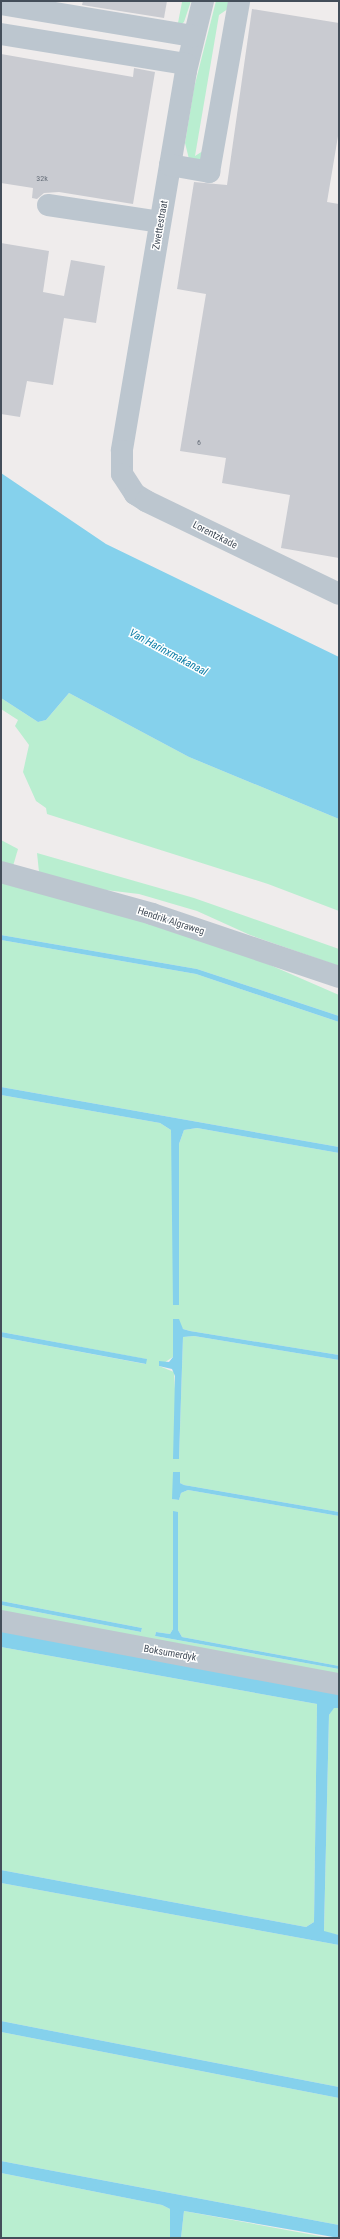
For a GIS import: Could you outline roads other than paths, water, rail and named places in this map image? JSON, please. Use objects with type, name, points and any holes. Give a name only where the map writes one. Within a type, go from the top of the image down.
[{"type":"street","name":"Zwettestraat","points":[[122,451],[187,64],[203,1]]},
{"type":"street","points":[[170,165],[209,172],[239,1]]},
{"type":"street","points":[[1,4],[193,36]]},
{"type":"street","points":[[1,34],[187,64]]},
{"type":"street","points":[[48,205],[160,222]]},
{"type":"street","name":"Lorentzkade","points":[[122,451],[122,474],[135,494],[339,594]]},
{"type":"street","name":"Hendrik Algraweg","points":[[1,872],[152,914],[339,977]]},
{"type":"street","name":"Boksumerdyk","points":[[1,1621],[339,1684]]},
{"type":"water","name":"Van Harinxmakanaal","points":[[1,473],[106,544],[339,657],[339,819],[189,757],[69,693],[46,720],[38,722],[1,698]]},
{"type":"water","points":[[1,935],[197,969],[339,1016],[339,1022],[196,974],[1,940]]},
{"type":"water","points":[[1,1087],[339,1147],[339,1153],[197,1128],[184,1130],[179,1144],[179,1305],[173,1305],[171,1130],[160,1123],[1,1095]]},
{"type":"water","points":[[173,1319],[179,1319],[183,1329],[190,1331],[339,1355],[339,1360],[194,1336],[183,1337],[179,1459],[173,1459],[175,1376],[172,1369],[159,1366],[159,1361],[169,1362],[173,1357]]},
{"type":"water","points":[[1,1332],[147,1359],[146,1364],[1,1337]]},
{"type":"water","points":[[173,1472],[180,1472],[180,1483],[184,1485],[339,1512],[339,1516],[188,1490],[181,1493],[179,1500],[172,1499]]},
{"type":"water","points":[[173,1511],[178,1512],[178,1630],[182,1637],[339,1666],[339,1669],[155,1636],[156,1632],[170,1634],[173,1629]]},
{"type":"water","points":[[1,1601],[142,1628],[141,1632],[1,1605]]},
{"type":"water","points":[[1,1630],[339,1693],[339,1708],[334,1708],[329,1715],[324,1931],[339,1935],[339,1945],[1,1883],[1,1870],[306,1927],[314,1922],[317,1704],[1,1647]]},
{"type":"water","points":[[1,2021],[339,2087],[339,2098],[1,2032]]},
{"type":"water","points":[[1,2161],[339,2225],[339,2238],[184,2211],[181,2238],[170,2238],[170,2209],[162,2205],[1,2173]]}]
